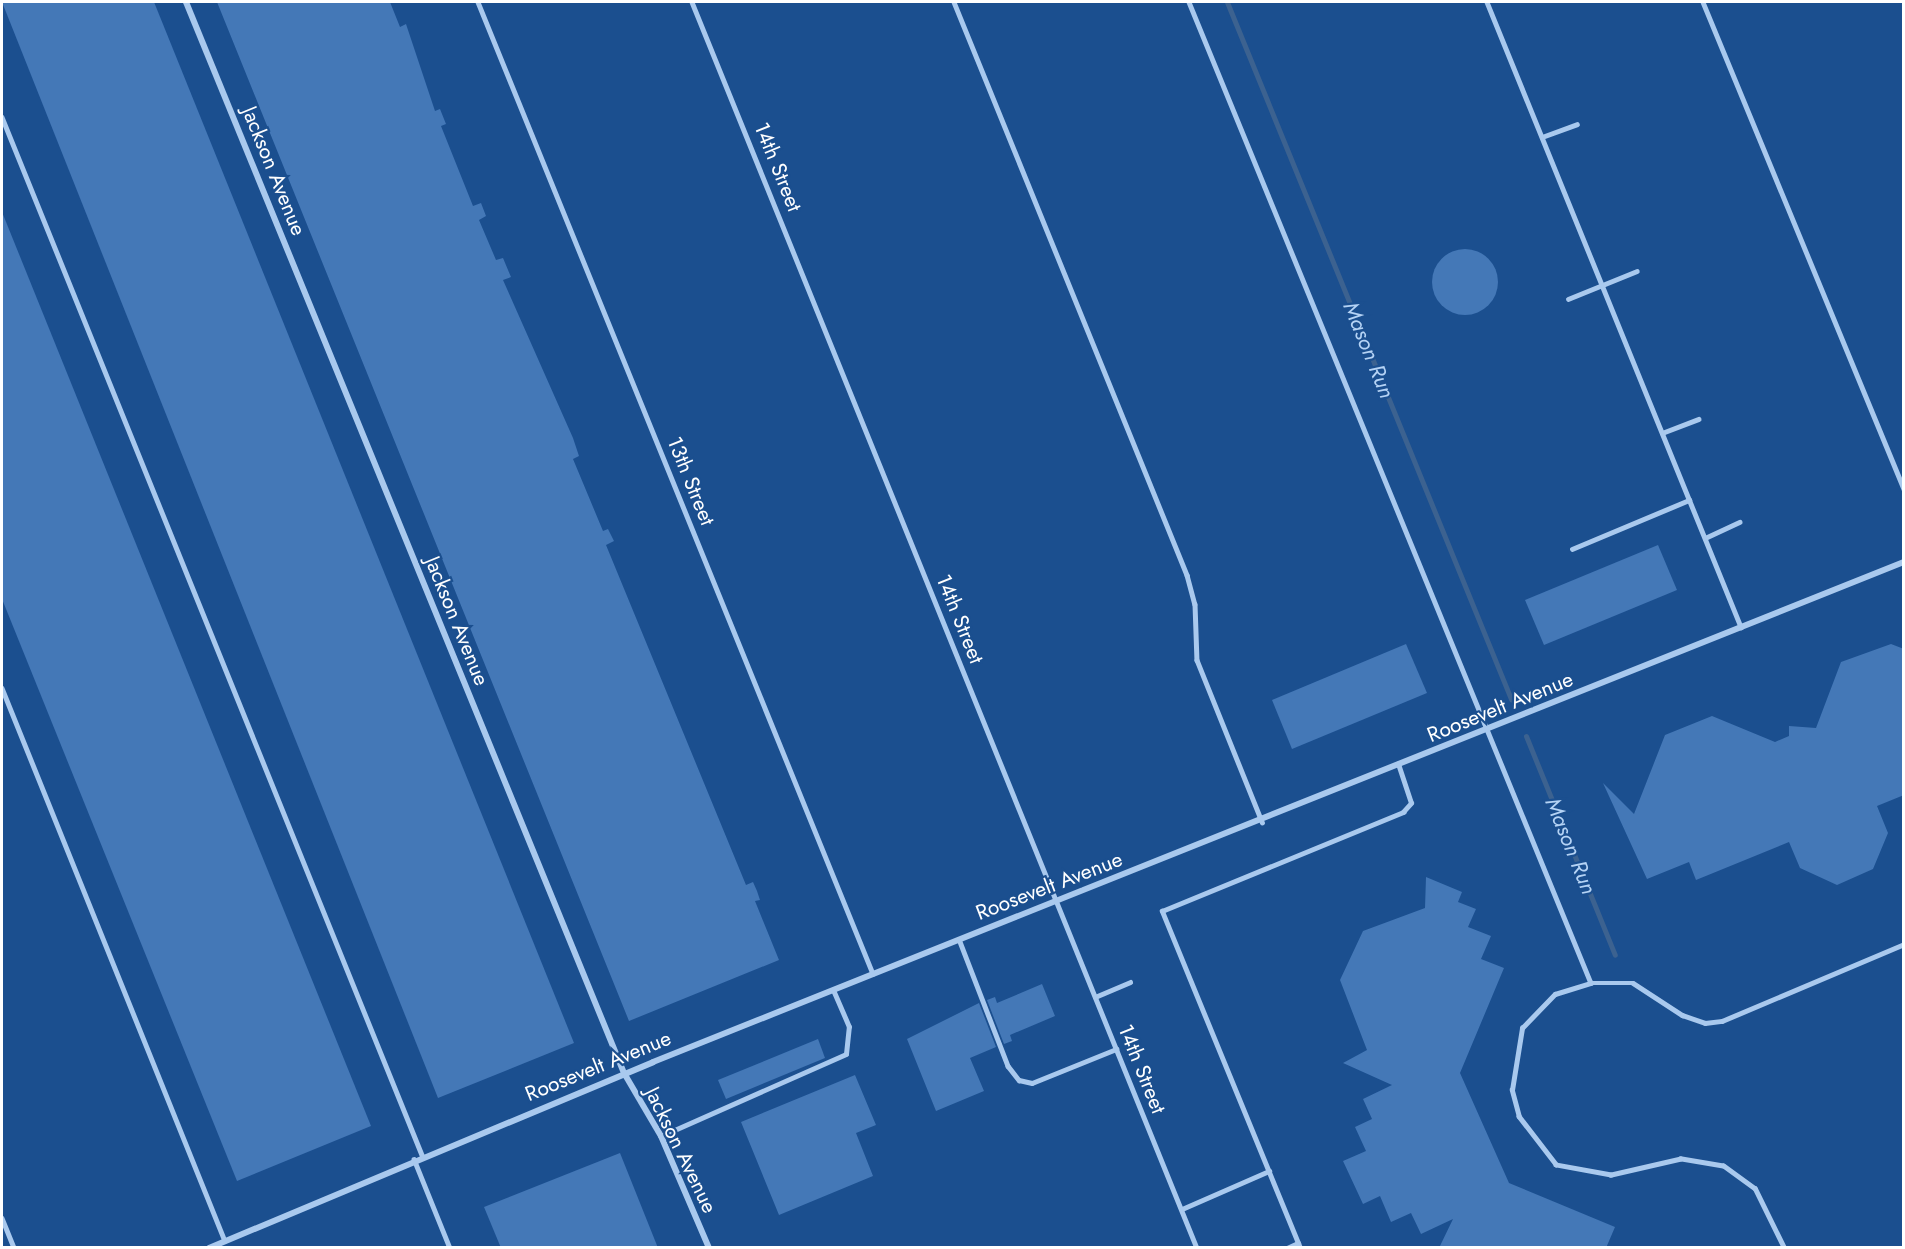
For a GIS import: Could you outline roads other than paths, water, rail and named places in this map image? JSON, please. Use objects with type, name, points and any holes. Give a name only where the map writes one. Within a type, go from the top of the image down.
[{"type":"street","name":"Jackson Avenue","points":[[186,2],[624,1073],[661,1136],[709,1248]]},
{"type":"street","name":"Roosevelt Avenue","points":[[209,1248],[422,1155],[624,1073],[959,939],[1262,822],[1398,764],[1487,731],[1904,562]]},
{"type":"lane","name":"13th Street","points":[[478,2],[873,974]]},
{"type":"lane","name":"14th Street","points":[[693,2],[1197,1248]]},
{"type":"lane","points":[[954,2],[1187,575],[1195,604],[1197,660],[1262,822]]},
{"type":"lane","points":[[1189,2],[1591,983]]},
{"type":"lane","points":[[1487,2],[1741,627]]},
{"type":"lane","points":[[1704,2],[1904,489]]},
{"type":"lane","points":[[2,117],[422,1155]]},
{"type":"lane","points":[[1542,137],[1577,124]]},
{"type":"lane","points":[[1568,299],[1637,271]]},
{"type":"lane","points":[[1662,433],[1698,419]]},
{"type":"lane","points":[[1572,549],[1689,500]]},
{"type":"lane","points":[[1705,538],[1740,522]]},
{"type":"lane","points":[[2,688],[225,1241]]},
{"type":"lane","points":[[1287,1248],[1299,1245],[1162,911],[1403,812],[1411,803],[1398,764]]},
{"type":"lane","points":[[959,939],[1008,1066],[1019,1080],[1032,1083],[1116,1049]]},
{"type":"lane","points":[[1784,1248],[1755,1189],[1723,1166],[1682,1159],[1611,1175],[1575,1172],[1556,1165],[1536,1145],[1519,1117],[1512,1090],[1522,1028],[1555,994],[1591,983],[1633,983],[1705,1023],[1904,944]]},
{"type":"lane","points":[[1095,997],[1130,982]]},
{"type":"lane","points":[[661,1136],[846,1054],[849,1027],[833,990]]},
{"type":"lane","points":[[414,1159],[450,1248]]},
{"type":"lane","points":[[1182,1209],[1269,1171]]},
{"type":"lane","points":[[2,1218],[14,1248]]},
{"type":"lane","points":[[918,1248],[924,1248]]},
{"type":"waterway","name":"Mason Run","points":[[1227,2],[1511,699]]},
{"type":"waterway","name":"Mason Run","points":[[1526,736],[1615,955]]}]
